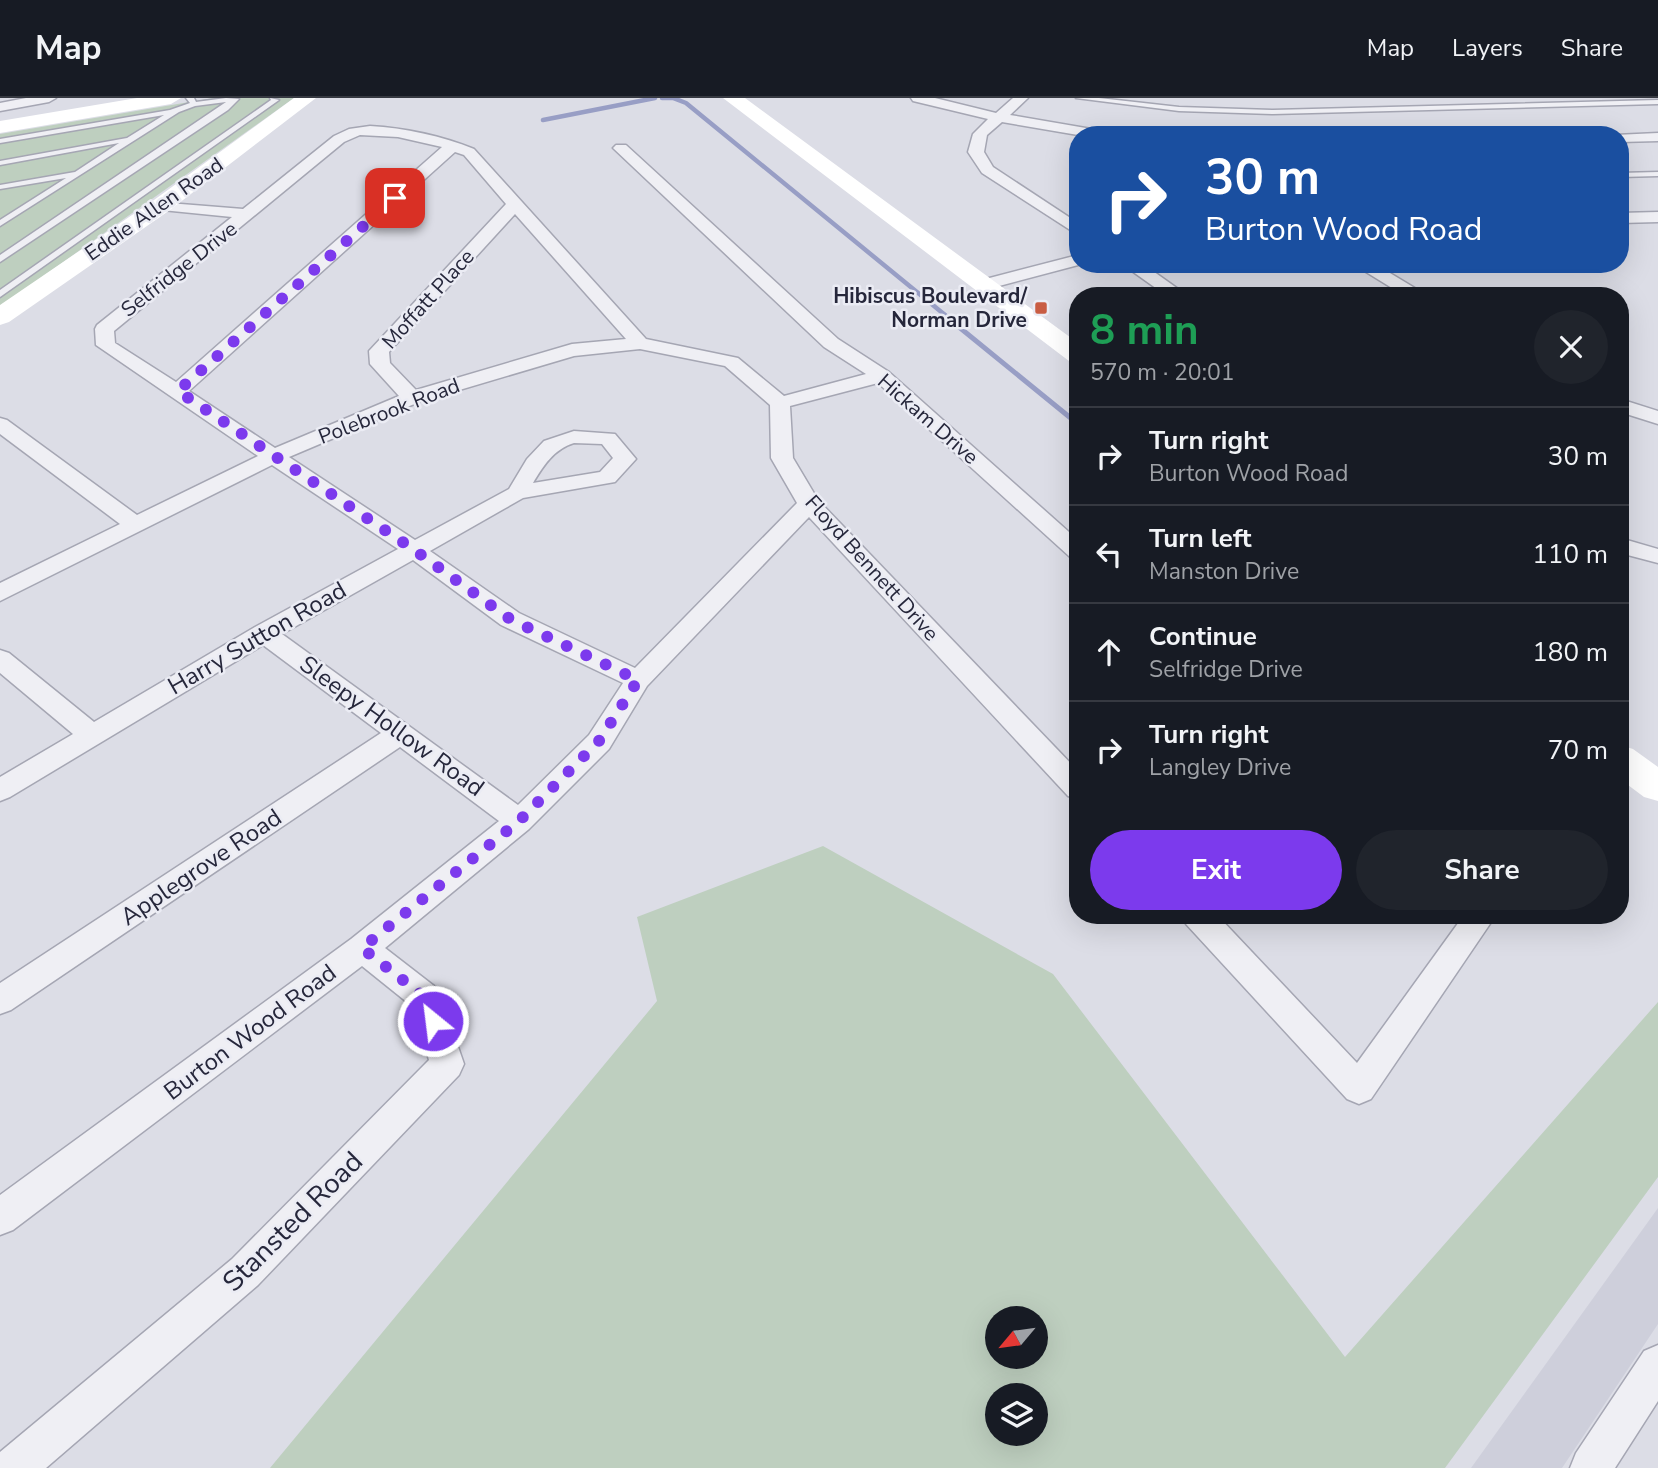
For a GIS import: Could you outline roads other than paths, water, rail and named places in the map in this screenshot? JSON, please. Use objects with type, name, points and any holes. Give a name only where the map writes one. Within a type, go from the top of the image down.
[{"type":"street","points":[[0,107],[49,98]]},
{"type":"street","name":"Eddie Allen Road","points":[[0,317],[162,205],[306,98]]},
{"type":"street","points":[[733,98],[1069,348]]},
{"type":"street","points":[[918,98],[996,117],[1069,129]]},
{"type":"street","points":[[1021,98],[996,117],[980,134],[976,152],[987,170],[1069,224]]},
{"type":"street","points":[[0,127],[174,104]]},
{"type":"street","name":"Selfridge Drive","points":[[454,145],[360,130],[338,139],[104,329],[106,345],[413,549],[510,619],[638,680]]},
{"type":"street","points":[[1629,138],[1658,136]]},
{"type":"street","points":[[178,391],[454,145],[469,152],[640,343],[731,362],[780,403],[882,376]]},
{"type":"street","name":"Hickam Drive","points":[[621,148],[831,343],[882,376],[1069,544]]},
{"type":"street","name":"Moffatt Place","points":[[412,398],[380,364],[379,351],[516,203]]},
{"type":"street","points":[[162,205],[248,214]]},
{"type":"street","points":[[1629,218],[1655,219]]},
{"type":"street","points":[[984,285],[1069,262]]},
{"type":"street","points":[[1144,273],[1166,287]]},
{"type":"street","points":[[1378,273],[1403,287]]},
{"type":"street","name":"Polebrook Road","points":[[0,593],[274,456],[412,398],[572,350],[640,343]]},
{"type":"street","name":"Floyd Bennett Drive","points":[[780,403],[782,458],[809,504],[1069,779]]},
{"type":"street","points":[[1629,408],[1658,418]]},
{"type":"street","points":[[0,424],[135,525]]},
{"type":"street","name":"Harry Sutton Road","points":[[0,790],[264,633],[517,493]]},
{"type":"street","name":"Burton Wood Road","points":[[0,1217],[362,948],[519,821],[599,741],[638,680],[809,504]]},
{"type":"street","points":[[1629,547],[1658,555]]},
{"type":"street","name":"Sleepy Hollow Road","points":[[264,633],[519,821]]},
{"type":"street","points":[[0,659],[92,735]]},
{"type":"street","name":"Applegrove Road","points":[[0,1000],[402,733]]},
{"type":"street","points":[[1629,766],[1658,787]]},
{"type":"street","points":[[1205,924],[1359,1088],[1476,924]]},
{"type":"street","name":"Stansted Road","points":[[14,1468],[245,1272],[447,1065],[427,999],[362,948]]},
{"type":"street","points":[[1591,1468],[1658,1365]]},
{"type":"lane","points":[[0,141],[174,104],[240,98]]},
{"type":"lane","points":[[0,294],[275,100],[273,98]]},
{"type":"lane","points":[[1080,98],[1179,109],[1292,112],[1658,103]]},
{"type":"lane","points":[[0,259],[225,108],[233,99]]},
{"type":"lane","points":[[0,224],[131,139],[174,104]]},
{"type":"lane","points":[[0,163],[131,139]]},
{"type":"lane","points":[[0,187],[83,172]]},
{"type":"lane","points":[[1629,175],[1658,174]]},
{"type":"lane","points":[[0,213],[25,208]]},
{"type":"waterway","points":[[543,120],[655,98]]},
{"type":"waterway","points":[[662,98],[673,98],[686,103],[945,315]]},
{"type":"waterway","points":[[943,314],[1069,417]]},
{"type":"place","name":"Hibiscus Boulevard/ Norman Drive","points":[[1041,308]]}]
